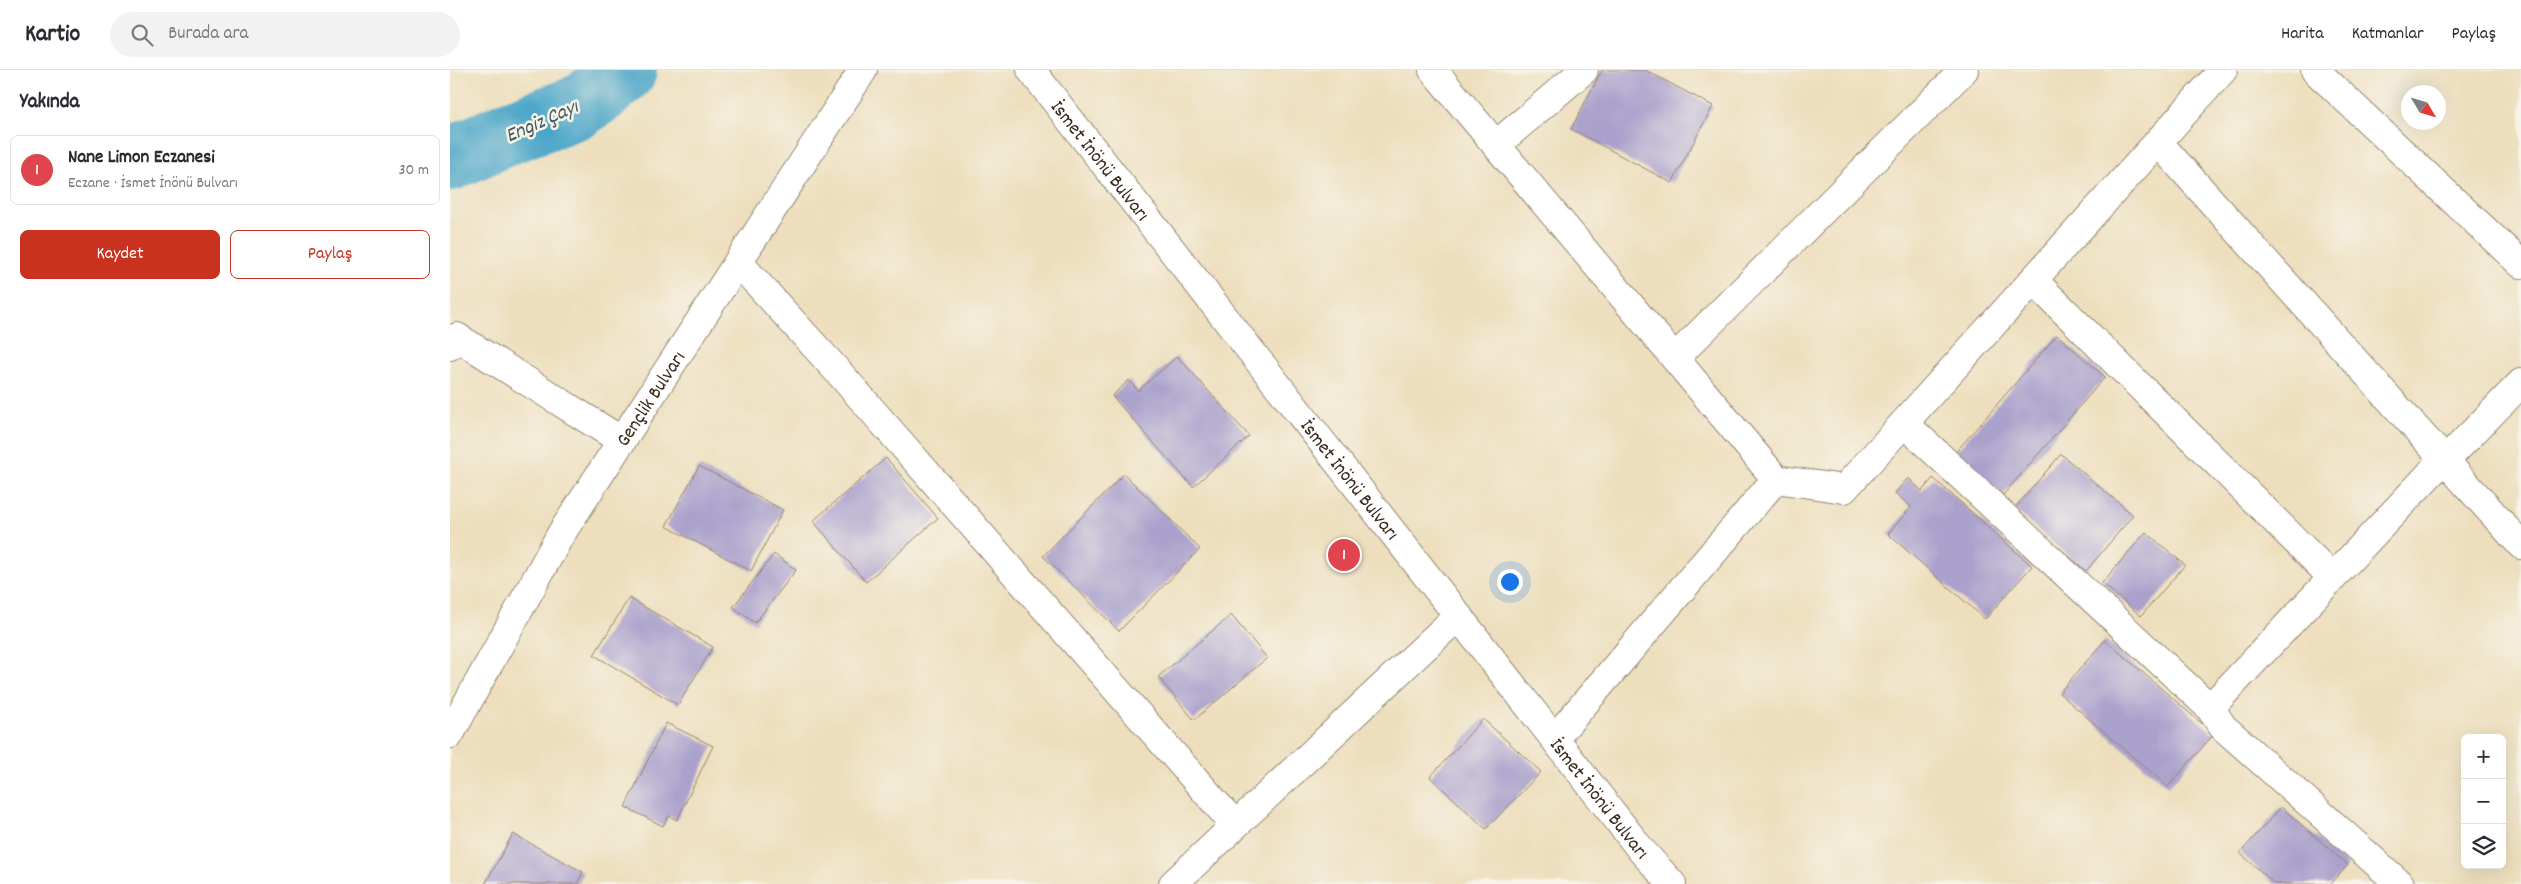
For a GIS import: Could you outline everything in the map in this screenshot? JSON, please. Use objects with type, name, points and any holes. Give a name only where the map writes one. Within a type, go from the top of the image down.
[{"type":"street","name":"Gençlik Bulvarı","points":[[450,734],[561,534],[863,70]]},
{"type":"street","name":"İsmet İnönü Bulvarı","points":[[1031,70],[1642,851],[1672,884]]},
{"type":"street","points":[[1433,70],[1776,479],[1844,489],[2223,70]]},
{"type":"street","points":[[1496,145],[1584,70]]},
{"type":"street","points":[[1675,358],[1964,70]]},
{"type":"street","points":[[2315,70],[2521,264]]},
{"type":"street","points":[[2158,142],[2521,545]]},
{"type":"street","points":[[738,262],[848,384],[1235,825]]},
{"type":"street","points":[[2033,280],[2333,578]]},
{"type":"street","points":[[450,346],[458,337],[622,441]]},
{"type":"street","points":[[2210,708],[2444,459],[2445,461],[2521,383]]},
{"type":"street","points":[[1904,424],[2210,708],[2223,727],[2400,884]]},
{"type":"street","points":[[1555,738],[1776,479]]},
{"type":"street","points":[[1173,884],[1458,616]]},
{"type":"building","points":[[1602,70],[1645,70],[1713,106],[1672,183],[1571,129]]},
{"type":"building","points":[[2057,335],[2105,377],[2003,495],[1955,453]]},
{"type":"building","points":[[1177,356],[1249,436],[1193,487],[1112,396],[1129,380],[1138,391]]},
{"type":"building","points":[[2061,454],[2133,515],[2086,571],[2014,509]]},
{"type":"building","points":[[886,458],[938,518],[866,582],[813,521]]},
{"type":"building","points":[[699,466],[783,510],[751,571],[666,526]]},
{"type":"building","points":[[1124,474],[1200,549],[1119,631],[1043,556]]},
{"type":"building","points":[[1908,478],[1922,491],[1933,478],[2032,566],[1985,619],[1888,534],[1911,507],[1895,493]]},
{"type":"building","points":[[2146,532],[2185,565],[2141,616],[2102,583]]},
{"type":"building","points":[[774,554],[796,570],[755,623],[733,607]]},
{"type":"building","points":[[629,598],[713,647],[678,705],[594,655]]},
{"type":"building","points":[[1231,615],[1267,658],[1194,720],[1158,677]]},
{"type":"building","points":[[2105,640],[2214,734],[2168,787],[2059,693]]},
{"type":"building","points":[[1483,719],[1541,772],[1486,829],[1430,777]]},
{"type":"building","points":[[666,723],[713,746],[677,820],[669,816],[663,826],[625,807]]},
{"type":"building","points":[[2281,807],[2348,865],[2331,884],[2275,884],[2240,853]]},
{"type":"building","points":[[513,834],[583,872],[577,884],[485,884]]},
{"type":"waterway","name":"Engiz Çayı","points":[[450,159],[510,132],[578,107],[603,90],[625,70]]},
{"type":"place","name":"Nane Limon Eczanesi","points":[[1344,555]]}]
